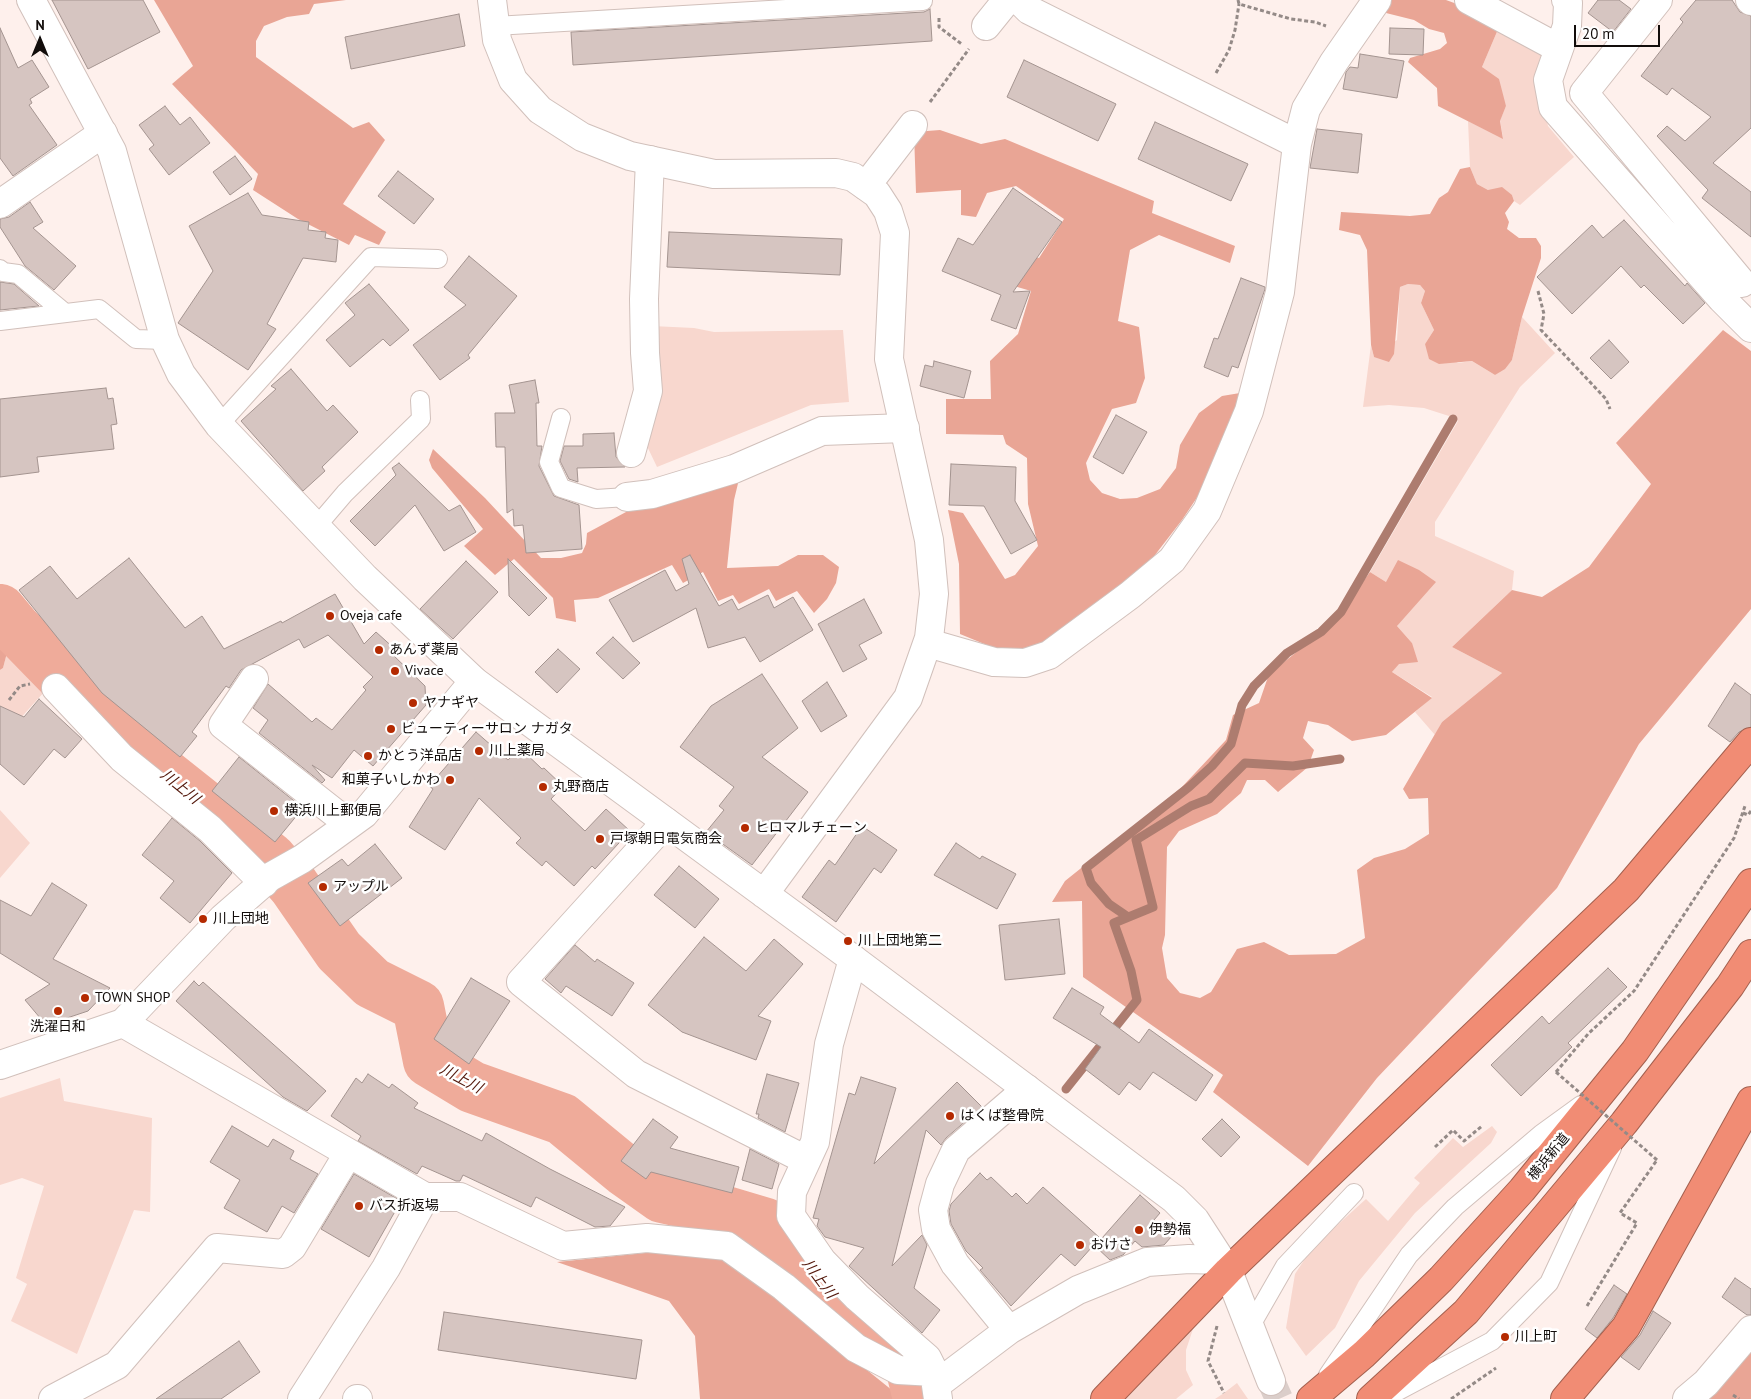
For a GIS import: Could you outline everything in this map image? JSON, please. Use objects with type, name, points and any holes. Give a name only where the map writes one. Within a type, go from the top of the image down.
[{"type":"highway","points":[[1105,1399],[1202,1298],[1225,1265],[1626,890],[1751,742]]},
{"type":"highway","name":"横浜新道","points":[[1312,1399],[1364,1354],[1441,1279],[1522,1190],[1635,1051],[1751,883]]},
{"type":"highway","points":[[1371,1399],[1466,1312],[1624,1123],[1730,986],[1751,954]]},
{"type":"highway","points":[[1565,1399],[1626,1327],[1751,1101]]},
{"type":"street","points":[[31,0],[112,151],[166,340],[181,374],[219,425],[365,578],[474,681],[1027,1088],[1174,1199],[1195,1220],[1225,1265],[1271,1381]]},
{"type":"street","points":[[986,26],[1007,0]]},
{"type":"street","points":[[1019,0],[1029,10],[1297,144]]},
{"type":"street","points":[[928,643],[994,662],[1025,663],[1049,655],[1130,595],[1172,560],[1207,511],[1248,411],[1280,292],[1297,144],[1306,109],[1377,0]]},
{"type":"street","points":[[1469,0],[1558,48]]},
{"type":"street","points":[[1566,0],[1568,2],[1567,26],[1548,80],[1553,106],[1566,121],[1738,284]]},
{"type":"street","points":[[1566,121],[1584,93],[1658,0]]},
{"type":"street","points":[[494,13],[497,40],[513,80],[540,110],[582,137],[630,156],[714,174],[836,173],[852,177],[877,194],[888,212],[895,233],[889,359],[929,540],[934,594],[928,643],[908,698],[764,894]]},
{"type":"street","points":[[1584,93],[1738,284],[1751,328]]},
{"type":"street","points":[[866,186],[913,125]]},
{"type":"street","points":[[0,204],[103,134]]},
{"type":"street","points":[[631,453],[648,390],[644,353],[644,299],[650,160]]},
{"type":"street","points":[[624,422],[639,495],[734,468],[822,432],[905,428]]},
{"type":"street","points":[[254,679],[223,725],[349,824]]},
{"type":"street","points":[[0,1066],[123,1023],[223,918],[267,880],[302,859],[364,814],[474,681]]},
{"type":"street","points":[[56,688],[122,758],[210,829],[267,880]]},
{"type":"street","points":[[666,822],[521,982],[636,1074],[806,1160]]},
{"type":"street","points":[[852,959],[829,1044],[815,1142],[792,1192],[791,1216],[822,1261],[857,1296],[927,1358],[926,1379]]},
{"type":"street","points":[[123,1023],[425,1197],[460,1197],[563,1246],[646,1238],[727,1246],[784,1287],[856,1348],[926,1379]]},
{"type":"street","points":[[1009,1330],[955,1264],[936,1229],[932,1210],[940,1184],[956,1150],[1027,1088]]},
{"type":"street","points":[[53,1399],[117,1365],[217,1248],[283,1254],[292,1247],[348,1154]]},
{"type":"street","points":[[302,1399],[386,1268],[425,1197]]},
{"type":"street","points":[[926,1379],[1078,1290],[1147,1262],[1189,1259],[1225,1265]]},
{"type":"street","points":[[1688,1399],[1706,1383],[1751,1330]]},
{"type":"lane","points":[[494,13],[931,5]]},
{"type":"lane","points":[[219,425],[371,257],[438,259]]},
{"type":"lane","points":[[0,269],[3,272],[18,274],[65,312]]},
{"type":"lane","points":[[0,321],[99,309],[136,338],[166,340]]},
{"type":"lane","points":[[316,527],[345,493],[421,419],[420,400]]},
{"type":"lane","points":[[561,418],[549,462],[561,488],[596,499],[639,495]]},
{"type":"lane","points":[[1312,1399],[1409,1255],[1455,1208],[1534,1140],[1604,1090]]},
{"type":"lane","points":[[1383,1399],[1492,1341],[1549,1282],[1624,1123]]},
{"type":"lane","points":[[1250,1327],[1285,1266],[1354,1193]]},
{"type":"path","points":[[1203,96],[1229,50],[1235,30],[1238,2],[1292,19],[1315,22],[1328,27],[1347,44]]},
{"type":"path","points":[[931,5],[939,27],[969,49]]},
{"type":"path","points":[[913,125],[986,26]]},
{"type":"path","points":[[1538,291],[1544,314],[1541,330],[1606,399],[1610,409]]},
{"type":"path","points":[[1586,1306],[1637,1223],[1620,1213],[1658,1160],[1556,1072],[1588,1034],[1634,991],[1734,838],[1745,806]]},
{"type":"path","points":[[1743,813],[1748,815],[1751,811]]},
{"type":"path","points":[[1435,1147],[1453,1130],[1464,1140],[1482,1126]]},
{"type":"path","points":[[1202,1298],[1218,1324],[1208,1362],[1224,1393]]},
{"type":"shaded area","points":[[154,0],[346,0],[314,4],[309,14],[287,17],[264,26],[256,41],[256,57],[353,128],[369,122],[385,140],[343,204],[386,232],[379,245],[355,235],[349,245],[298,219],[253,190],[258,174],[172,84],[193,66]]},
{"type":"shaded area","points":[[1391,0],[1446,0],[1479,12],[1499,27],[1482,67],[1499,79],[1506,106],[1500,121],[1503,139],[1438,106],[1437,88],[1408,62],[1410,58],[1440,49],[1447,43],[1444,33],[1429,29],[1414,20],[1386,13],[1386,7]]},
{"type":"shaded area","points":[[1499,27],[1549,54],[1540,91],[1548,126],[1574,157],[1520,205],[1514,201],[1512,195],[1488,190],[1477,184],[1470,167],[1468,121],[1503,138],[1500,120],[1506,106],[1482,67]]},
{"type":"shaded area","points":[[940,130],[981,144],[1005,139],[1154,201],[1152,213],[1235,246],[1230,263],[1159,235],[1130,250],[1118,321],[1139,327],[1145,378],[1136,403],[1112,409],[1086,463],[1090,480],[1102,493],[1120,499],[1137,498],[1160,489],[1176,468],[1180,445],[1199,413],[1222,396],[1240,393],[1218,466],[1182,520],[1148,564],[1050,643],[1025,648],[994,648],[960,634],[959,564],[948,510],[963,513],[1005,579],[1015,575],[1038,546],[1028,504],[1027,458],[1006,444],[1003,435],[946,434],[946,399],[991,399],[990,361],[1018,334],[1031,291],[1014,286],[1026,254],[1039,258],[1064,219],[1016,186],[987,193],[976,217],[961,215],[961,190],[916,193],[914,132]]},
{"type":"shaded area","points":[[1470,167],[1477,184],[1488,190],[1502,187],[1512,195],[1514,201],[1505,213],[1509,222],[1507,229],[1519,238],[1536,238],[1541,246],[1541,258],[1522,317],[1512,360],[1505,369],[1495,375],[1472,361],[1439,364],[1429,359],[1425,344],[1434,330],[1421,303],[1425,291],[1420,285],[1408,284],[1400,287],[1394,354],[1389,362],[1374,357],[1371,345],[1367,250],[1360,235],[1339,230],[1341,212],[1410,216],[1430,214],[1439,198],[1448,192],[1460,169]]},
{"type":"shaded area","points":[[1408,284],[1420,285],[1425,291],[1421,303],[1434,330],[1425,344],[1458,363],[1472,361],[1495,375],[1512,360],[1522,317],[1555,353],[1520,387],[1435,522],[1435,536],[1514,571],[1512,590],[1452,647],[1502,673],[1442,722],[1435,735],[1415,712],[1432,697],[1392,672],[1412,643],[1397,626],[1402,617],[1386,582],[1370,572],[1458,421],[1424,408],[1389,405],[1363,407],[1371,345],[1374,357],[1397,340],[1400,287]]},
{"type":"shaded area","points":[[652,326],[694,328],[714,332],[843,330],[849,402],[811,405],[657,467],[646,444]]},
{"type":"shaded area","points":[[1723,330],[1751,351],[1751,609],[1639,744],[1557,888],[1377,1078],[1308,1166],[1213,1092],[1223,1075],[1083,977],[1082,901],[1052,902],[1065,881],[1181,788],[1226,740],[1233,715],[1259,703],[1269,674],[1334,622],[1370,572],[1386,582],[1398,560],[1419,570],[1436,582],[1397,626],[1412,643],[1418,662],[1399,664],[1392,672],[1432,698],[1386,735],[1352,741],[1328,725],[1308,721],[1303,738],[1314,750],[1308,767],[1278,792],[1265,780],[1247,780],[1241,793],[1217,814],[1179,831],[1167,847],[1165,935],[1162,948],[1167,978],[1180,993],[1200,998],[1211,992],[1237,949],[1264,942],[1289,955],[1336,954],[1365,938],[1357,870],[1374,858],[1405,849],[1429,834],[1428,798],[1409,799],[1403,789],[1442,722],[1502,673],[1452,647],[1512,590],[1542,597],[1589,567],[1651,484],[1616,443]]},
{"type":"shaded area","points":[[433,449],[485,498],[541,558],[561,558],[582,553],[586,544],[587,533],[652,498],[741,471],[734,500],[727,568],[778,566],[798,555],[823,555],[839,567],[836,583],[827,599],[814,613],[797,591],[776,601],[769,589],[739,604],[733,595],[718,601],[703,572],[683,583],[672,565],[598,598],[574,600],[576,622],[556,618],[553,598],[514,559],[495,575],[464,546],[483,529],[432,468],[429,460]]},
{"type":"shaded area","points":[[0,617],[12,634],[3,668],[0,670]]},
{"type":"shaded area","points":[[12,634],[54,681],[0,741],[0,670],[3,668]]},
{"type":"shaded area","points":[[0,810],[30,843],[0,878]]},
{"type":"shaded area","points":[[60,1078],[64,1101],[152,1118],[150,1212],[134,1210],[77,1354],[11,1321],[27,1284],[16,1278],[44,1186],[22,1178],[0,1185],[0,1098]]},
{"type":"shaded area","points":[[1492,1126],[1497,1132],[1491,1143],[1415,1213],[1359,1281],[1335,1328],[1306,1356],[1286,1328],[1295,1274],[1312,1248],[1366,1199],[1388,1221],[1420,1183],[1414,1178],[1453,1138],[1463,1147]]},
{"type":"shaded area","points":[[654,1252],[715,1255],[745,1272],[903,1399],[700,1399],[695,1336],[669,1301],[557,1262]]},
{"type":"shaded area","points":[[1193,1329],[1186,1350],[1186,1370],[1193,1385],[1176,1399],[1120,1399],[1183,1336]]},
{"type":"shaded area","points":[[1751,1345],[1751,1399],[1704,1399]]},
{"type":"shaded area","points":[[1237,1383],[1248,1399],[1215,1399],[1224,1393]]},
{"type":"building","points":[[52,0],[143,0],[160,32],[88,69]]},
{"type":"building","points":[[1598,0],[1619,0],[1631,9],[1613,32],[1588,13]]},
{"type":"building","points":[[1696,0],[1732,0],[1740,12],[1751,16],[1751,128],[1713,163],[1751,192],[1751,237],[1702,198],[1708,190],[1657,136],[1667,126],[1685,141],[1711,117],[1672,88],[1667,95],[1641,76],[1683,22],[1680,19]]},
{"type":"building","points":[[930,9],[932,41],[573,65],[571,32],[924,12]]},
{"type":"building","points":[[459,14],[465,46],[351,69],[345,37]]},
{"type":"building","points":[[0,28],[18,68],[32,60],[49,87],[30,99],[32,103],[29,105],[57,145],[13,176],[0,158]]},
{"type":"building","points":[[1390,28],[1424,29],[1423,55],[1389,54]]},
{"type":"building","points":[[1360,54],[1404,61],[1397,98],[1343,89],[1346,72],[1350,67],[1358,68]]},
{"type":"building","points":[[1024,60],[1116,104],[1098,141],[1007,97]]},
{"type":"building","points":[[165,106],[180,125],[190,117],[210,143],[169,175],[149,149],[154,145],[139,125]]},
{"type":"building","points":[[1155,122],[1248,164],[1231,201],[1138,159]]},
{"type":"building","points":[[1317,129],[1362,134],[1358,173],[1310,168]]},
{"type":"building","points":[[235,156],[252,179],[230,195],[213,172]]},
{"type":"building","points":[[398,171],[434,199],[414,224],[378,196]]},
{"type":"building","points":[[1013,188],[1062,222],[1013,292],[1030,291],[1016,329],[991,320],[1001,295],[942,271],[958,238],[973,245]]},
{"type":"building","points":[[248,193],[262,215],[309,222],[308,230],[326,232],[325,238],[338,240],[336,262],[303,258],[267,324],[276,329],[248,370],[178,323],[213,271],[189,226]]},
{"type":"building","points":[[30,202],[43,222],[33,228],[76,266],[54,290],[25,266],[0,227],[0,219],[9,217]]},
{"type":"building","points":[[1624,220],[1685,286],[1687,283],[1705,303],[1683,324],[1644,285],[1641,288],[1621,266],[1572,314],[1537,277],[1592,225],[1603,238]]},
{"type":"building","points":[[669,232],[842,239],[840,275],[667,267]]},
{"type":"building","points":[[469,256],[517,296],[468,355],[470,358],[440,380],[413,345],[466,305],[444,287]]},
{"type":"building","points":[[1241,278],[1265,287],[1265,289],[1238,368],[1232,366],[1228,377],[1204,367],[1214,338],[1218,339]]},
{"type":"building","points":[[0,282],[14,284],[39,306],[0,310]]},
{"type":"building","points":[[369,284],[409,330],[390,346],[383,339],[350,367],[326,340],[355,315],[345,303]]},
{"type":"building","points":[[1609,340],[1629,362],[1611,379],[1590,358]]},
{"type":"building","points":[[934,361],[971,371],[964,398],[920,386],[925,365],[933,367]]},
{"type":"building","points":[[291,369],[327,411],[333,405],[358,432],[322,467],[325,471],[303,491],[241,421],[276,389],[271,386]]},
{"type":"building","points":[[535,380],[539,403],[536,403],[537,446],[542,446],[539,466],[554,496],[579,505],[582,549],[526,553],[523,525],[514,526],[513,509],[507,513],[505,447],[496,447],[495,413],[515,413],[509,385]]},
{"type":"building","points":[[106,388],[108,399],[113,398],[117,424],[111,425],[114,449],[37,457],[39,472],[0,477],[0,399]]},
{"type":"building","points":[[1116,415],[1147,432],[1123,474],[1093,457]]},
{"type":"building","points":[[614,433],[616,457],[625,467],[577,468],[578,482],[569,479],[560,461],[564,446],[583,446],[583,434]]},
{"type":"building","points":[[399,463],[449,511],[460,505],[476,532],[444,551],[415,505],[375,546],[350,521],[396,475],[392,468]]},
{"type":"building","points":[[951,464],[1016,467],[1015,501],[1037,540],[1011,554],[984,506],[949,505]]},
{"type":"building","points":[[690,555],[719,606],[732,599],[738,610],[768,595],[774,608],[793,597],[813,630],[760,662],[745,637],[708,648],[696,608],[633,642],[609,600],[665,570],[676,591],[689,584],[682,559]]},
{"type":"building","points":[[129,558],[185,628],[202,616],[224,649],[281,621],[282,623],[335,594],[364,644],[376,632],[396,650],[392,654],[425,686],[426,705],[373,766],[354,750],[332,778],[312,765],[325,780],[322,783],[259,733],[268,720],[253,708],[268,684],[312,722],[316,718],[332,730],[366,690],[363,687],[373,677],[328,635],[304,648],[299,639],[241,670],[229,688],[226,686],[192,732],[197,736],[180,757],[102,693],[19,590],[50,566],[77,599]]},
{"type":"building","points":[[508,559],[547,598],[529,616],[509,596]]},
{"type":"building","points":[[466,561],[498,592],[453,639],[420,609]]},
{"type":"building","points":[[864,599],[882,633],[859,645],[867,659],[843,672],[818,624]]},
{"type":"building","points":[[613,637],[640,663],[623,679],[596,653]]},
{"type":"building","points":[[558,649],[580,669],[557,693],[535,672]]},
{"type":"building","points":[[762,674],[798,728],[762,757],[808,792],[752,865],[706,832],[724,810],[719,806],[734,787],[680,747],[711,706]]},
{"type":"building","points":[[827,682],[847,716],[821,732],[802,701]]},
{"type":"building","points":[[1735,683],[1751,695],[1751,727],[1739,732],[1730,742],[1708,726]]},
{"type":"building","points":[[39,699],[82,739],[65,758],[54,749],[24,785],[0,764],[0,706],[24,717]]},
{"type":"building","points":[[476,732],[508,760],[520,748],[542,769],[544,768],[563,786],[551,799],[585,831],[606,809],[630,831],[595,869],[592,866],[574,886],[546,861],[542,866],[516,843],[521,838],[479,798],[445,850],[409,827],[433,789],[429,786]]},
{"type":"building","points":[[239,757],[303,808],[275,842],[212,791]]},
{"type":"building","points":[[172,818],[200,841],[232,873],[190,923],[160,898],[174,881],[142,855]]},
{"type":"building","points":[[862,826],[897,850],[881,873],[874,868],[836,922],[802,897],[829,860],[835,865]]},
{"type":"building","points":[[956,843],[980,859],[982,856],[1016,874],[997,909],[934,875]]},
{"type":"building","points":[[375,844],[402,878],[340,926],[308,883],[342,859],[348,866]]},
{"type":"building","points":[[679,866],[719,899],[695,928],[654,895]]},
{"type":"building","points":[[52,883],[87,905],[53,959],[110,988],[88,1011],[46,1025],[25,1000],[50,984],[0,953],[0,900],[31,916]]},
{"type":"building","points":[[1059,919],[1065,974],[1005,980],[999,925]]},
{"type":"building","points":[[704,937],[746,971],[774,939],[803,964],[758,1016],[771,1021],[756,1060],[682,1032],[648,1005]]},
{"type":"building","points":[[575,945],[595,962],[597,959],[634,983],[612,1016],[566,986],[561,993],[545,979]]},
{"type":"building","points":[[1608,968],[1627,987],[1568,1043],[1572,1047],[1521,1096],[1491,1065],[1542,1016],[1549,1024]]},
{"type":"building","points":[[471,978],[510,1001],[469,1064],[434,1039]]},
{"type":"building","points":[[194,981],[199,986],[203,982],[326,1091],[307,1111],[283,1097],[176,1001]]},
{"type":"building","points":[[1072,988],[1104,1007],[1100,1014],[1139,1043],[1149,1029],[1213,1075],[1196,1101],[1153,1072],[1140,1090],[1129,1082],[1119,1095],[1085,1069],[1101,1047],[1053,1018]]},
{"type":"building","points":[[368,1074],[389,1088],[392,1084],[418,1103],[414,1108],[482,1141],[486,1133],[550,1169],[625,1207],[610,1226],[595,1227],[536,1197],[531,1207],[463,1175],[460,1181],[456,1181],[422,1166],[417,1174],[358,1141],[361,1136],[331,1116],[356,1078],[362,1083]]},
{"type":"building","points":[[767,1074],[799,1083],[785,1132],[758,1118],[759,1114],[756,1114]]},
{"type":"building","points":[[861,1077],[896,1088],[874,1164],[957,1082],[982,1107],[946,1138],[941,1145],[926,1130],[892,1266],[922,1235],[927,1245],[914,1288],[940,1310],[922,1333],[849,1266],[864,1248],[825,1237],[817,1226],[819,1219],[813,1218],[849,1093],[855,1095]]},
{"type":"building","points":[[653,1119],[678,1137],[670,1148],[739,1167],[732,1193],[651,1172],[646,1179],[621,1161]]},
{"type":"building","points":[[1222,1119],[1240,1137],[1221,1157],[1202,1139]]},
{"type":"building","points":[[232,1126],[268,1147],[273,1139],[294,1151],[290,1159],[318,1174],[294,1213],[282,1206],[267,1232],[224,1208],[240,1180],[210,1162]]},
{"type":"building","points":[[750,1149],[779,1164],[772,1189],[742,1180]]},
{"type":"building","points":[[980,1173],[987,1180],[991,1177],[1012,1197],[1016,1193],[1027,1204],[1043,1187],[1100,1238],[1075,1266],[1061,1254],[1011,1306],[980,1270],[983,1268],[966,1251],[951,1224],[949,1211],[951,1204]]},
{"type":"building","name":"バス折返場","points":[[354,1174],[401,1201],[369,1257],[321,1229]]},
{"type":"building","points":[[1140,1195],[1160,1213],[1154,1220],[1172,1236],[1164,1245],[1142,1247],[1135,1241],[1123,1255],[1110,1260],[1095,1246]]},
{"type":"building","points":[[1735,1278],[1751,1289],[1751,1315],[1747,1315],[1722,1297]]},
{"type":"building","points":[[1614,1285],[1627,1294],[1613,1318],[1597,1338],[1585,1329]]},
{"type":"building","points":[[1653,1311],[1671,1323],[1639,1370],[1621,1357],[1640,1335]]},
{"type":"building","points":[[444,1312],[642,1340],[636,1379],[438,1350]]},
{"type":"building","points":[[239,1341],[260,1372],[221,1399],[156,1399]]},
{"type":"waterway","points":[[1128,917],[1109,904],[1091,883],[1086,868],[1189,787],[1212,766],[1231,744],[1242,705],[1254,686],[1287,653],[1321,632],[1341,612],[1453,419]]},
{"type":"waterway","name":"川上川","points":[[0,610],[15,628],[134,750],[270,858],[294,886],[339,951],[372,983],[418,1006],[429,1061],[472,1087],[562,1119],[624,1170],[662,1197],[719,1210],[766,1224],[804,1259],[832,1300],[878,1339],[909,1358],[919,1399]]},
{"type":"waterway","points":[[1066,1089],[1137,1000],[1131,971],[1114,923],[1153,907],[1136,840],[1191,806],[1209,799],[1245,763],[1293,766],[1340,759]]},
{"type":"tunnel","points":[[1271,1381],[1279,1399]]},
{"type":"place","name":"Oveja cafe","points":[[330,616]]},
{"type":"place","name":"あんず薬局","points":[[379,650]]},
{"type":"place","name":"Vivace","points":[[395,671]]},
{"type":"place","name":"ヤナギヤ","points":[[413,703]]},
{"type":"place","name":"ビューティーサロン ナガタ","points":[[391,729]]},
{"type":"place","name":"川上薬局","points":[[479,751]]},
{"type":"place","name":"かとう洋品店","points":[[368,756]]},
{"type":"place","name":"和菓子いしかわ","points":[[450,780]]},
{"type":"place","name":"丸野商店","points":[[543,787]]},
{"type":"place","name":"横浜川上郵便局","points":[[274,811]]},
{"type":"place","name":"ヒロマルチェーン","points":[[745,828]]},
{"type":"place","name":"戸塚朝日電気商会","points":[[600,839]]},
{"type":"place","name":"アップル","points":[[323,887]]},
{"type":"place","name":"川上団地","points":[[203,919]]},
{"type":"place","name":"川上団地第二","points":[[848,941]]},
{"type":"place","name":"TOWN SHOP","points":[[85,998]]},
{"type":"place","name":"洗濯日和","points":[[58,1011]]},
{"type":"place","name":"はくば整骨院","points":[[950,1116]]},
{"type":"place","name":"バス折返場","points":[[359,1206]]},
{"type":"place","name":"伊勢福","points":[[1139,1230]]},
{"type":"place","name":"おけさ","points":[[1080,1245]]},
{"type":"place","name":"川上町","points":[[1505,1337]]}]
